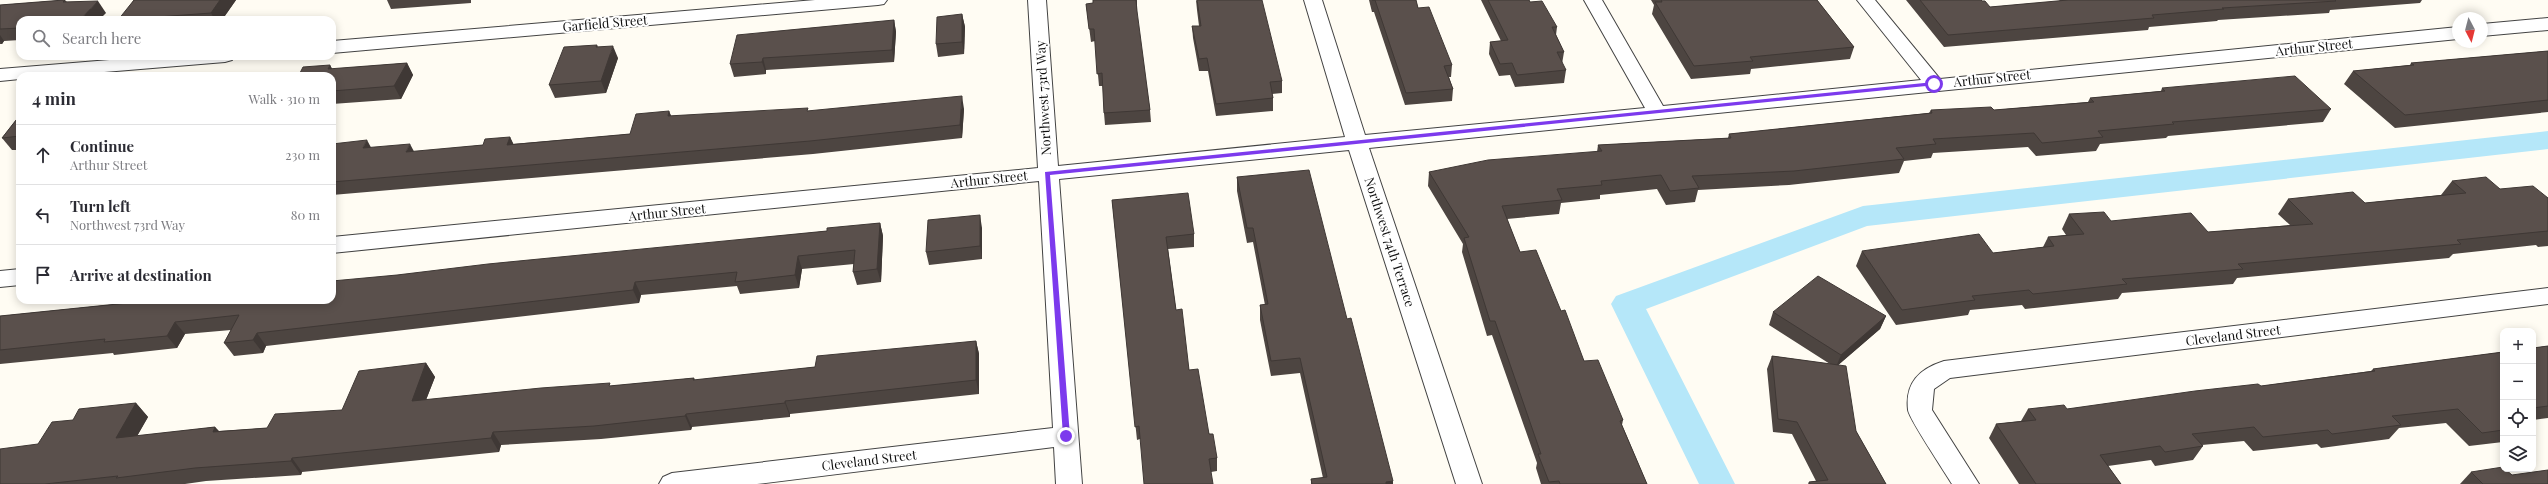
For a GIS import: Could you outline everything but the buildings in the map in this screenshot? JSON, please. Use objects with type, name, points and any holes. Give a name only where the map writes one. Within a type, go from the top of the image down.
[{"type":"street","name":"Garfield Street","points":[[336,47],[878,0]]},
{"type":"street","name":"Northwest 73rd Way","points":[[1037,0],[1047,173],[1069,484]]},
{"type":"street","name":"Northwest 74th Terrace","points":[[1313,0],[1357,142],[1469,484]]},
{"type":"street","points":[[1593,0],[1657,112]]},
{"type":"street","points":[[1866,0],[1934,84]]},
{"type":"street","points":[[2488,29],[2548,24]]},
{"type":"street","name":"Arthur Street","points":[[336,245],[2452,33]]},
{"type":"street","points":[[36,72],[178,60]]},
{"type":"street","points":[[0,75],[16,74]]},
{"type":"street","points":[[0,279],[16,277]]},
{"type":"street","name":"Cleveland Street","points":[[1966,484],[1920,411],[1922,385],[1944,370],[2548,296]]},
{"type":"street","name":"Cleveland Street","points":[[672,484],[1066,436]]},
{"type":"waterway","points":[[1717,484],[1627,304],[1863,216],[2548,140]]},
{"type":"route","points":[[1066,436],[1047,173],[1934,84]]}]
